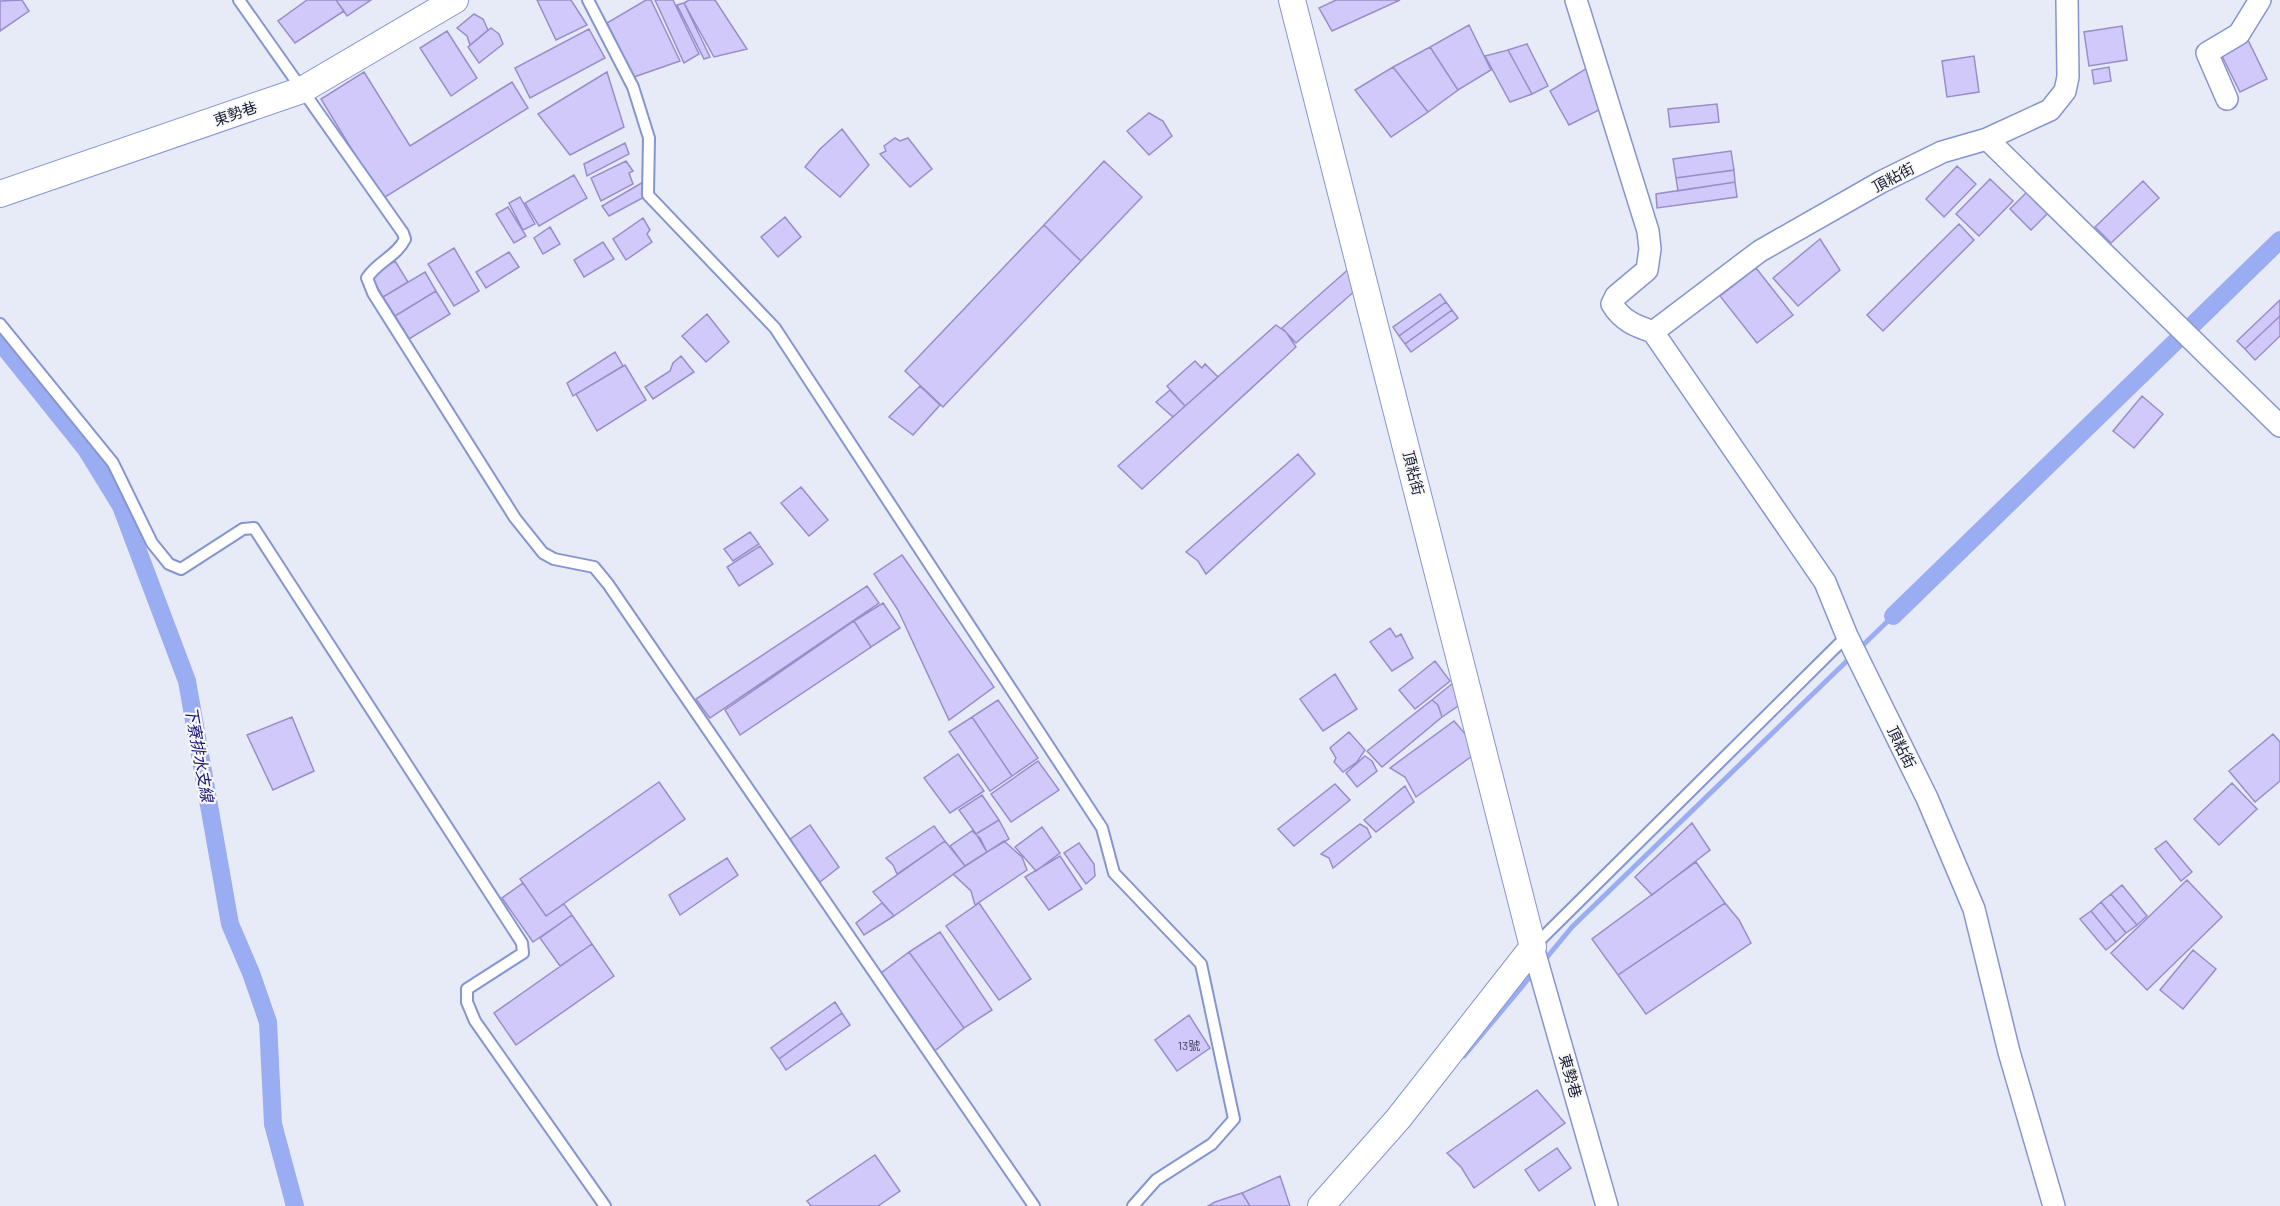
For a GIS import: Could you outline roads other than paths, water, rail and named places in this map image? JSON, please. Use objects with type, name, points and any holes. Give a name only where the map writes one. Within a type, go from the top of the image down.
[{"type":"street","name":"東勢巷","points":[[0,194],[302,90],[455,0]]},
{"type":"street","name":"頂粘街","points":[[1292,0],[1533,947]]},
{"type":"street","points":[[1576,0],[1648,231],[1650,249],[1647,270],[1616,296],[1612,304],[1618,315],[1653,332]]},
{"type":"street","name":"頂粘街","points":[[2054,1206],[2009,1052],[1974,909],[1927,798],[1847,636],[1825,582],[1653,332],[1760,251],[1881,182],[1942,152],[1987,140],[2050,110],[2065,91],[2068,77],[2067,0]]},
{"type":"street","points":[[2227,99],[2207,53],[2239,34],[2260,0]]},
{"type":"street","points":[[1987,140],[2280,426]]},
{"type":"street","name":"東勢巷","points":[[1533,947],[1607,1206]]},
{"type":"street","points":[[1321,1206],[1398,1119],[1533,947]]},
{"type":"lane","points":[[239,0],[403,233],[405,239],[401,248],[372,270],[367,278],[373,293],[515,518],[543,553],[554,559],[594,567],[608,584],[1034,1206]]},
{"type":"lane","points":[[588,0],[633,87],[650,138],[648,195],[775,328],[1102,828],[1114,873],[1201,964],[1234,1119],[1212,1144],[1156,1180],[1133,1206]]},
{"type":"lane","points":[[0,324],[113,463],[152,543],[169,564],[181,569],[243,529],[254,528],[522,943],[523,953],[467,989],[467,1002],[475,1021],[605,1206]]},
{"type":"lane","points":[[1533,947],[1627,850],[1847,636]]},
{"type":"waterway","points":[[1893,616],[2280,240]]},
{"type":"waterway","name":"下寮排水支線","points":[[0,342],[86,449],[121,506],[187,681],[230,924],[251,973],[268,1022],[273,1124],[295,1206]]},
{"type":"waterway","points":[[1858,650],[1893,616]]},
{"type":"waterway","points":[[1543,962],[1572,927],[1852,656]]},
{"type":"waterway","points":[[1464,1056],[1535,971]]}]
